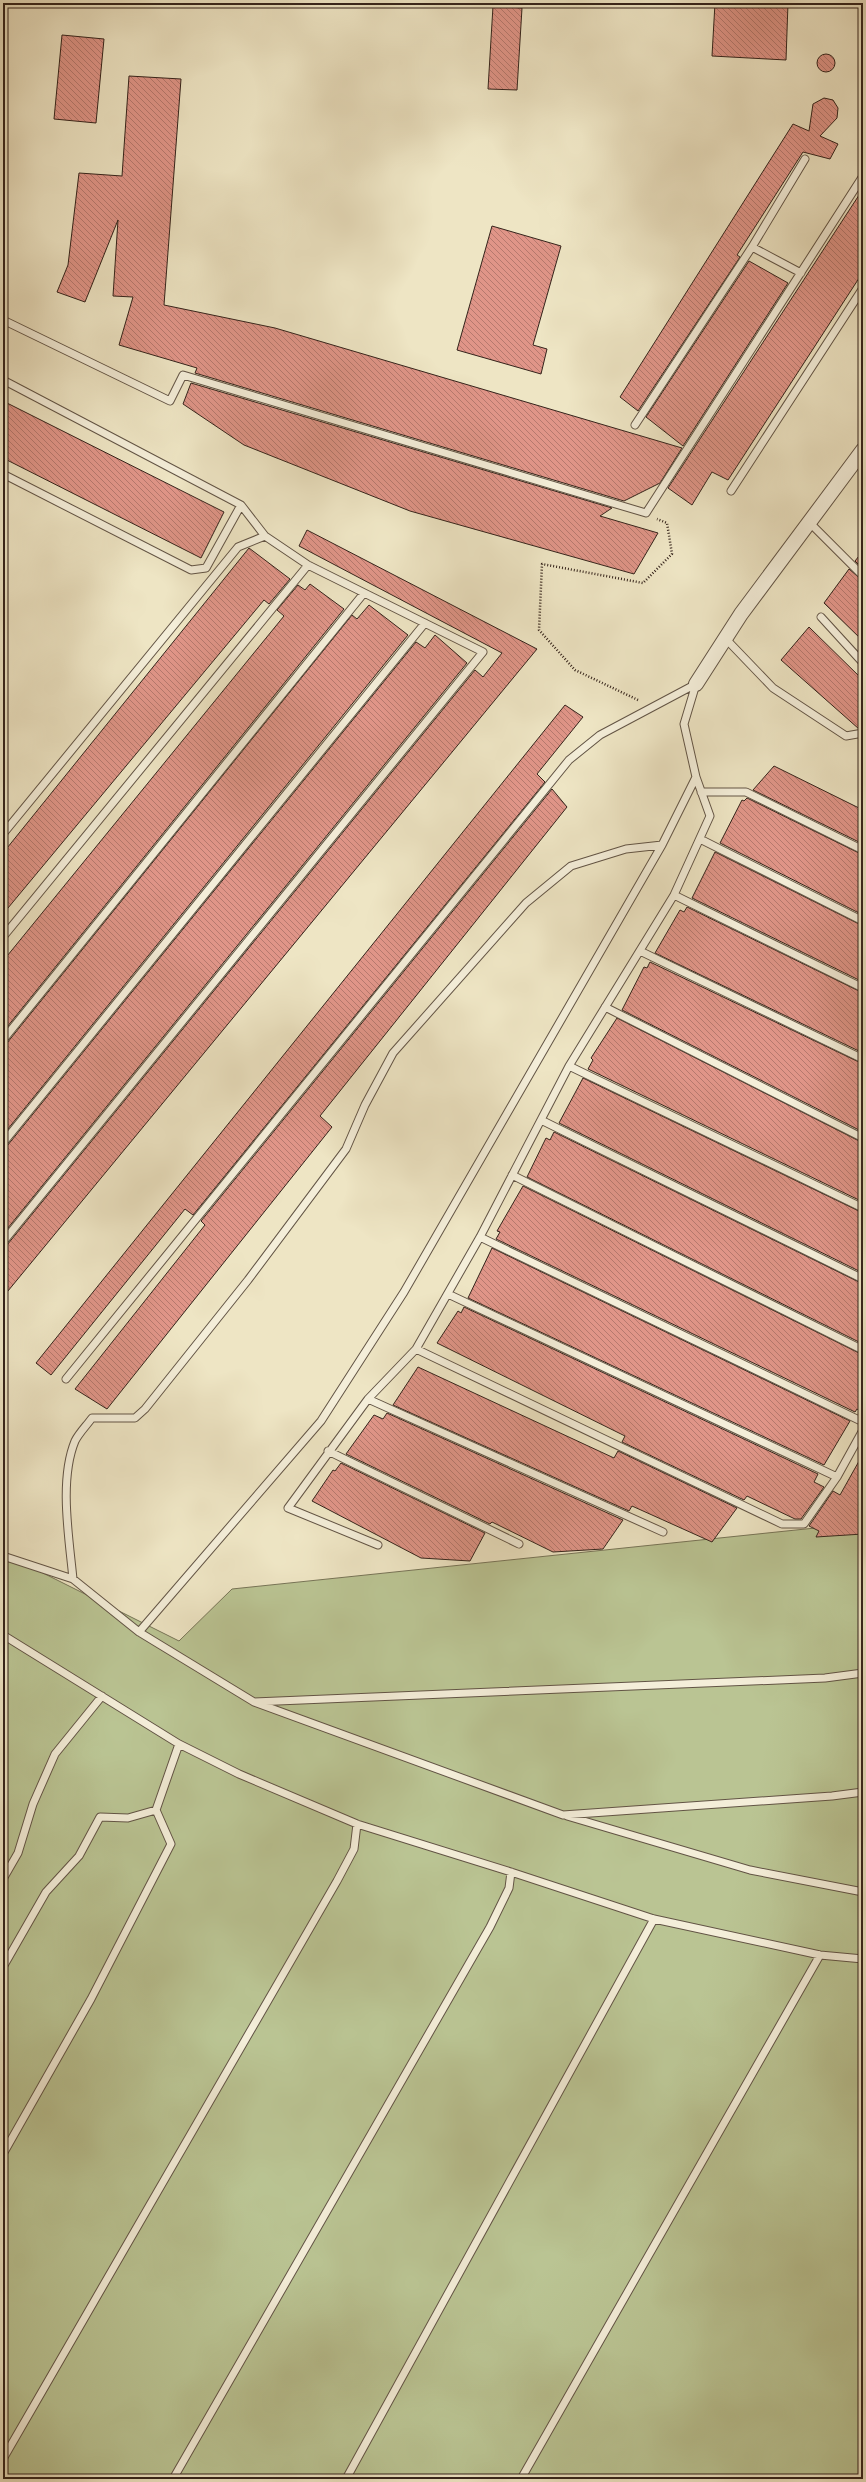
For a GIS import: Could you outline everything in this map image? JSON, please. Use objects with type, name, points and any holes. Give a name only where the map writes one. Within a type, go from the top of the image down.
[{"type":"street","points":[[696,684],[725,638],[863,450]]},
{"type":"lane","points":[[636,425],[752,247],[805,159]]},
{"type":"lane","points":[[3,320],[170,401],[183,375],[646,513],[863,176]]},
{"type":"lane","points":[[752,247],[801,273]]},
{"type":"lane","points":[[731,491],[863,288]]},
{"type":"lane","points":[[3,380],[241,505],[264,536],[308,566],[483,652],[3,1242]]},
{"type":"lane","points":[[3,474],[191,570],[206,568],[241,505]]},
{"type":"lane","points":[[809,522],[863,576]]},
{"type":"lane","points":[[3,834],[238,547],[264,536]]},
{"type":"lane","points":[[3,937],[308,566]]},
{"type":"lane","points":[[3,1040],[364,593]]},
{"type":"lane","points":[[820,617],[863,663]]},
{"type":"lane","points":[[3,1143],[425,623]]},
{"type":"lane","points":[[725,638],[773,688],[846,736],[863,733]]},
{"type":"lane","points":[[66,1379],[569,760],[600,735],[696,684]]},
{"type":"lane","points":[[378,1545],[288,1508],[328,1451],[368,1399],[416,1349],[480,1237],[568,1066],[674,895],[710,816],[696,777],[684,724],[696,684]]},
{"type":"lane","points":[[139,1632],[321,1421],[404,1292],[662,845],[696,777]]},
{"type":"lane","points":[[701,792],[746,792],[863,850]]},
{"type":"lane","points":[[700,839],[863,921]]},
{"type":"lane","points":[[73,1579],[68,1527],[67,1471],[76,1440],[92,1418],[135,1418],[145,1409],[248,1280],[346,1150],[365,1105],[393,1053],[526,903],[571,866],[626,849],[662,845]]},
{"type":"lane","points":[[674,895],[863,988]]},
{"type":"lane","points":[[640,951],[863,1059]]},
{"type":"lane","points":[[605,1007],[863,1138]]},
{"type":"lane","points":[[568,1066],[863,1208]]},
{"type":"lane","points":[[541,1120],[863,1279]]},
{"type":"lane","points":[[512,1176],[863,1350]]},
{"type":"lane","points":[[480,1237],[863,1422]]},
{"type":"lane","points":[[448,1294],[837,1477]]},
{"type":"lane","points":[[416,1349],[782,1524],[804,1524],[837,1477],[863,1430]]},
{"type":"lane","points":[[368,1399],[663,1532]]},
{"type":"lane","points":[[328,1451],[519,1544]]},
{"type":"lane","points":[[3,1556],[73,1579],[139,1632],[254,1702],[563,1815],[750,1870],[863,1892]]},
{"type":"lane","points":[[3,1635],[179,1744],[239,1774],[357,1824],[654,1919],[820,1955],[863,1959]]},
{"type":"lane","points":[[254,1702],[817,1679],[863,1673]]},
{"type":"lane","points":[[3,1879],[18,1853],[33,1804],[55,1754],[102,1696]]},
{"type":"lane","points":[[3,2154],[91,1999],[171,1844],[156,1810],[179,1744]]},
{"type":"lane","points":[[563,1815],[832,1796],[863,1792]]},
{"type":"lane","points":[[3,1967],[46,1892],[78,1856],[100,1818],[128,1818],[156,1810]]},
{"type":"lane","points":[[3,2459],[337,1881],[354,1849],[357,1824]]},
{"type":"lane","points":[[173,2479],[490,1927],[509,1888],[511,1872]]},
{"type":"lane","points":[[346,2479],[654,1919]]},
{"type":"lane","points":[[521,2479],[820,1955]]},
{"type":"path","points":[[646,513],[666,523],[672,554],[643,583],[542,564],[539,630],[575,670],[652,707]]},
{"type":"green space","points":[[863,1523],[863,2479],[3,2479],[3,1553],[179,1641],[232,1589]]},
{"type":"building","points":[[715,3],[788,3],[786,60],[712,56]]},
{"type":"building","points":[[493,6],[522,8],[517,90],[488,89]]},
{"type":"building","points":[[62,35],[104,39],[96,123],[54,119]]},
{"type":"building","points":[[822,54],[830,54],[835,59],[833,70],[830,72],[822,72],[817,67],[817,59]]},
{"type":"building","points":[[129,76],[181,79],[164,305],[275,328],[682,448],[660,483],[624,501],[195,373],[197,368],[119,345],[133,297],[113,296],[118,220],[85,302],[57,292],[68,265],[79,173],[122,176]]},
{"type":"building","points":[[824,98],[833,100],[838,108],[837,118],[820,136],[838,144],[830,159],[803,152],[737,255],[740,257],[638,411],[620,397],[793,124],[809,131],[813,104]]},
{"type":"building","points":[[863,189],[863,272],[728,480],[712,472],[692,505],[668,488]]},
{"type":"building","points":[[492,226],[561,246],[533,345],[547,349],[541,374],[457,350]]},
{"type":"building","points":[[749,261],[788,283],[683,446],[646,417]]},
{"type":"building","points":[[191,383],[612,508],[600,516],[658,533],[634,574],[410,511],[244,445],[183,404]]},
{"type":"building","points":[[3,401],[224,512],[201,558],[3,458]]},
{"type":"building","points":[[307,530],[537,649],[3,1297],[3,1247],[7,1245],[475,670],[483,677],[502,653],[299,546]]},
{"type":"building","points":[[249,548],[290,579],[269,604],[264,600],[3,914],[3,853]]},
{"type":"building","points":[[863,551],[863,569],[855,561]]},
{"type":"building","points":[[849,569],[863,581],[863,641],[824,603]]},
{"type":"building","points":[[310,584],[344,609],[3,1032],[3,961],[284,616],[277,610],[298,585],[305,590]]},
{"type":"building","points":[[369,605],[408,635],[3,1135],[3,1045],[7,1043],[352,615],[357,619]]},
{"type":"building","points":[[809,627],[863,680],[863,728],[859,729],[781,660]]},
{"type":"building","points":[[435,635],[467,663],[3,1234],[3,1148],[7,1146],[416,642],[425,648]]},
{"type":"building","points":[[565,705],[583,717],[537,774],[545,782],[193,1215],[185,1209],[51,1375],[36,1363]]},
{"type":"building","points":[[774,766],[863,810],[863,844],[753,790]]},
{"type":"building","points":[[552,789],[567,807],[320,1116],[332,1127],[107,1409],[75,1389],[205,1225],[201,1221]]},
{"type":"building","points":[[747,798],[863,855],[863,915],[720,843],[742,800],[744,801]]},
{"type":"building","points":[[715,852],[863,926],[863,982],[692,898]]},
{"type":"building","points":[[687,907],[863,993],[863,1053],[655,953],[680,910],[684,912]]},
{"type":"building","points":[[650,962],[863,1064],[863,1132],[622,1010],[644,967],[647,968]]},
{"type":"building","points":[[617,1018],[863,1143],[863,1202],[588,1069],[593,1060],[591,1058]]},
{"type":"building","points":[[583,1078],[863,1213],[863,1273],[559,1123]]},
{"type":"building","points":[[554,1132],[863,1284],[863,1344],[527,1177],[546,1138],[550,1140]]},
{"type":"building","points":[[523,1186],[863,1355],[863,1413],[857,1409],[855,1412],[496,1239],[500,1232],[497,1231]]},
{"type":"building","points":[[492,1248],[850,1421],[824,1465],[468,1298]]},
{"type":"building","points":[[464,1307],[818,1474],[814,1482],[824,1487],[801,1519],[795,1519],[747,1496],[744,1500],[622,1442],[625,1436],[437,1343],[458,1311],[461,1313]]},
{"type":"building","points":[[418,1367],[614,1458],[618,1451],[737,1508],[712,1542],[632,1506],[629,1511],[393,1405]]},
{"type":"building","points":[[387,1413],[623,1520],[603,1549],[553,1552],[492,1522],[490,1524],[346,1454],[374,1415],[383,1419]]},
{"type":"building","points":[[863,1454],[863,1534],[816,1537],[819,1531],[809,1526],[833,1491],[840,1495]]},
{"type":"building","points":[[341,1463],[485,1533],[470,1561],[421,1558],[312,1501],[333,1470],[335,1471]]}]
